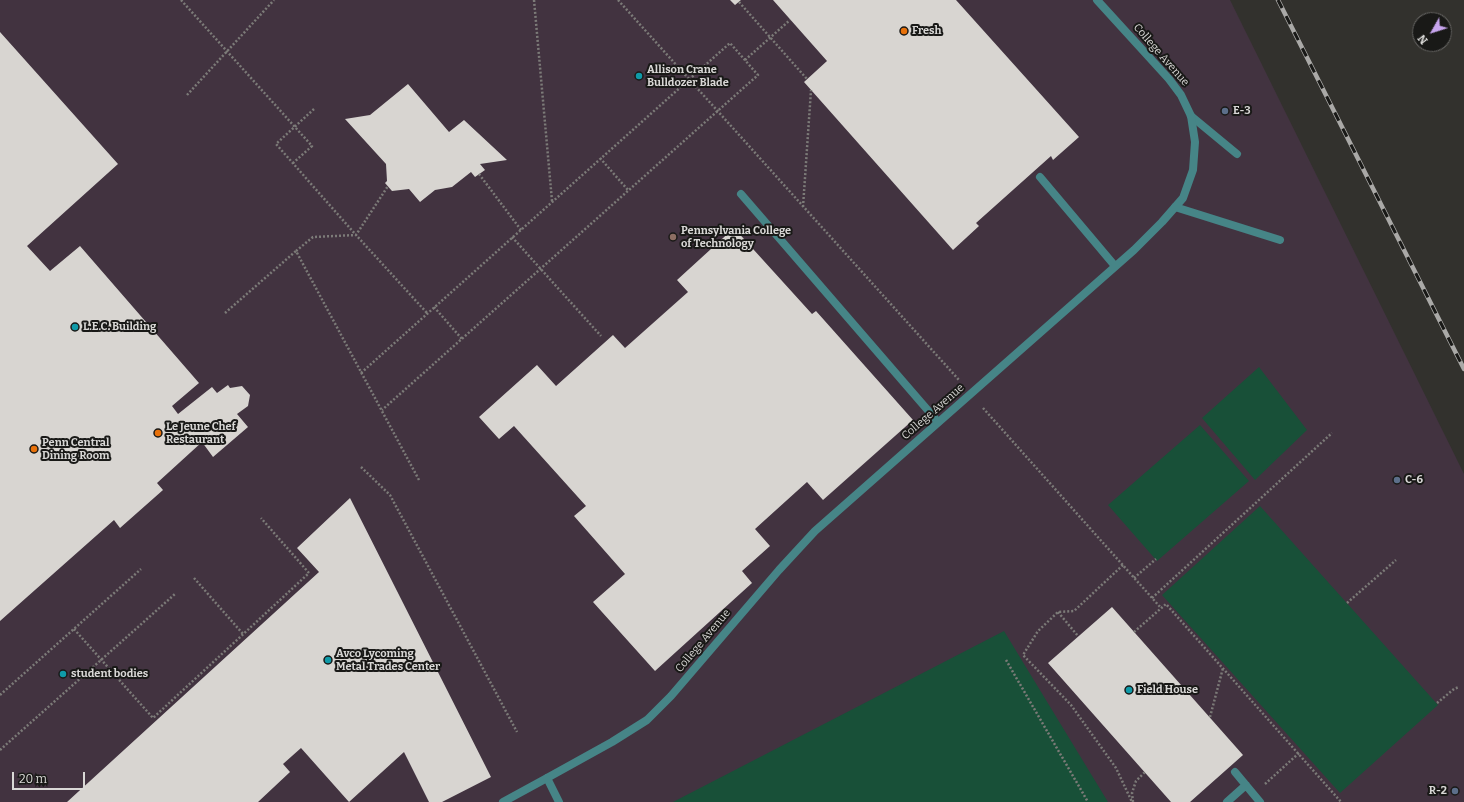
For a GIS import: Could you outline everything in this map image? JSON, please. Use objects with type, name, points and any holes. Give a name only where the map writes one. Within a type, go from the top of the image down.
[{"type":"street","name":"College Avenue","points":[[503,802],[612,742],[647,720],[671,696],[774,576],[815,531],[1115,266],[1162,222],[1183,198],[1193,170],[1195,142],[1191,116],[1181,95],[1169,80],[1097,0]]},
{"type":"street","points":[[1191,116],[1237,154]]},
{"type":"street","points":[[1040,178],[1115,266]]},
{"type":"street","points":[[741,194],[938,422]]},
{"type":"street","points":[[1175,207],[1280,240]]},
{"type":"street","points":[[1235,772],[1260,802]]},
{"type":"street","points":[[547,778],[559,802]]},
{"type":"street","points":[[1227,802],[1246,785]]},
{"type":"path","points":[[181,0],[312,146],[293,163]]},
{"type":"path","points":[[187,94],[274,0]]},
{"type":"path","points":[[534,0],[552,202]]},
{"type":"path","points":[[618,0],[959,380]]},
{"type":"path","points":[[739,2],[807,79]]},
{"type":"path","points":[[745,60],[790,20]]},
{"type":"path","points":[[361,373],[730,43],[758,75],[382,410]]},
{"type":"path","points":[[803,207],[811,90]]},
{"type":"path","points":[[314,109],[276,144],[356,235],[428,313]]},
{"type":"path","points":[[600,158],[628,190]]},
{"type":"path","points":[[479,174],[521,230]]},
{"type":"path","points":[[356,235],[388,186]]},
{"type":"path","points":[[226,313],[312,237],[356,235]]},
{"type":"path","points":[[512,238],[601,336]]},
{"type":"path","points":[[296,252],[419,480]]},
{"type":"path","points":[[434,307],[462,339]]},
{"type":"path","points":[[983,408],[1161,608]]},
{"type":"path","points":[[1152,598],[1332,433]]},
{"type":"path","points":[[361,467],[390,495],[517,732]]},
{"type":"path","points":[[74,629],[153,718],[309,572],[261,518]]},
{"type":"path","points":[[1134,578],[1156,559]]},
{"type":"path","points":[[1347,604],[1396,560]]},
{"type":"path","points":[[1123,565],[1074,611],[1058,612],[1038,631],[1023,655],[1072,705],[1116,768],[1133,802]]},
{"type":"path","points":[[0,695],[141,569]]},
{"type":"path","points":[[194,578],[243,634]]},
{"type":"path","points":[[0,750],[175,594]]},
{"type":"path","points":[[1134,632],[1166,604],[1341,802]]},
{"type":"path","points":[[1058,612],[1078,636]]},
{"type":"path","points":[[1006,660],[1088,802]]},
{"type":"path","points":[[1210,717],[1223,668]]},
{"type":"path","points":[[1436,703],[1454,689],[1459,687]]},
{"type":"path","points":[[1254,794],[1299,753]]},
{"type":"path","points":[[1133,802],[1132,792],[1136,781],[1145,772]]},
{"type":"shaded area","name":"Pennsylvania College of Technology","points":[[0,0],[1230,0],[1464,474],[1464,802],[0,802]]},
{"type":"green space","points":[[1259,367],[1307,430],[1255,480],[1202,418]]},
{"type":"green space","points":[[1200,425],[1249,481],[1157,561],[1108,505]]},
{"type":"green space","points":[[1260,506],[1438,705],[1340,793],[1162,595]]},
{"type":"green space","points":[[1004,631],[1108,802],[673,802]]},
{"type":"building","points":[[730,0],[741,0],[735,5]]},
{"type":"building","points":[[773,0],[956,0],[1079,137],[1053,160],[1051,156],[976,223],[979,226],[953,250],[804,82],[827,61]]},
{"type":"building","name":"L.E.C. Building","points":[[0,32],[118,164],[27,246],[50,271],[80,246],[199,383],[172,406],[178,414],[212,387],[217,393],[228,385],[230,388],[242,386],[250,395],[248,406],[237,414],[248,427],[213,457],[202,442],[157,483],[163,490],[120,528],[114,520],[0,621]]},
{"type":"building","points":[[408,84],[449,132],[464,120],[507,160],[480,164],[485,170],[475,177],[471,172],[452,187],[435,190],[420,202],[409,189],[392,191],[385,183],[387,181],[386,164],[345,119],[370,115]]},
{"type":"building","points":[[734,228],[812,314],[816,311],[913,420],[823,500],[807,482],[755,529],[770,546],[742,571],[752,583],[655,671],[593,602],[625,574],[574,516],[586,506],[514,426],[499,439],[479,417],[537,365],[556,386],[613,335],[625,348],[688,292],[677,280]]},
{"type":"building","name":"Avco Lycoming Metal Trades Center","points":[[350,498],[491,777],[442,802],[429,802],[404,752],[349,802],[301,748],[283,764],[290,772],[258,802],[67,802],[319,572],[297,548]]},
{"type":"building","name":"Field House","points":[[1112,607],[1243,755],[1190,802],[1171,802],[1048,663]]},
{"type":"railway","points":[[1278,0],[1464,369]]},
{"type":"place","name":"Fresh","points":[[904,31]]},
{"type":"place","name":"Allison Crane Bulldozer Blade","points":[[639,76]]},
{"type":"place","name":"E-3","points":[[1225,111]]},
{"type":"place","name":"Pennsylvania College of Technology","points":[[673,237]]},
{"type":"place","name":"L.E.C. Building","points":[[75,327]]},
{"type":"place","name":"Le Jeune Chef Restaurant","points":[[158,433]]},
{"type":"place","name":"Penn Central Dining Room","points":[[34,449]]},
{"type":"place","name":"C-6","points":[[1397,480]]},
{"type":"place","name":"Avco Lycoming Metal Trades Center","points":[[328,660]]},
{"type":"place","name":"student bodies","points":[[63,674]]},
{"type":"place","name":"Field House","points":[[1129,690]]},
{"type":"place","name":"R-2","points":[[1455,791]]}]
